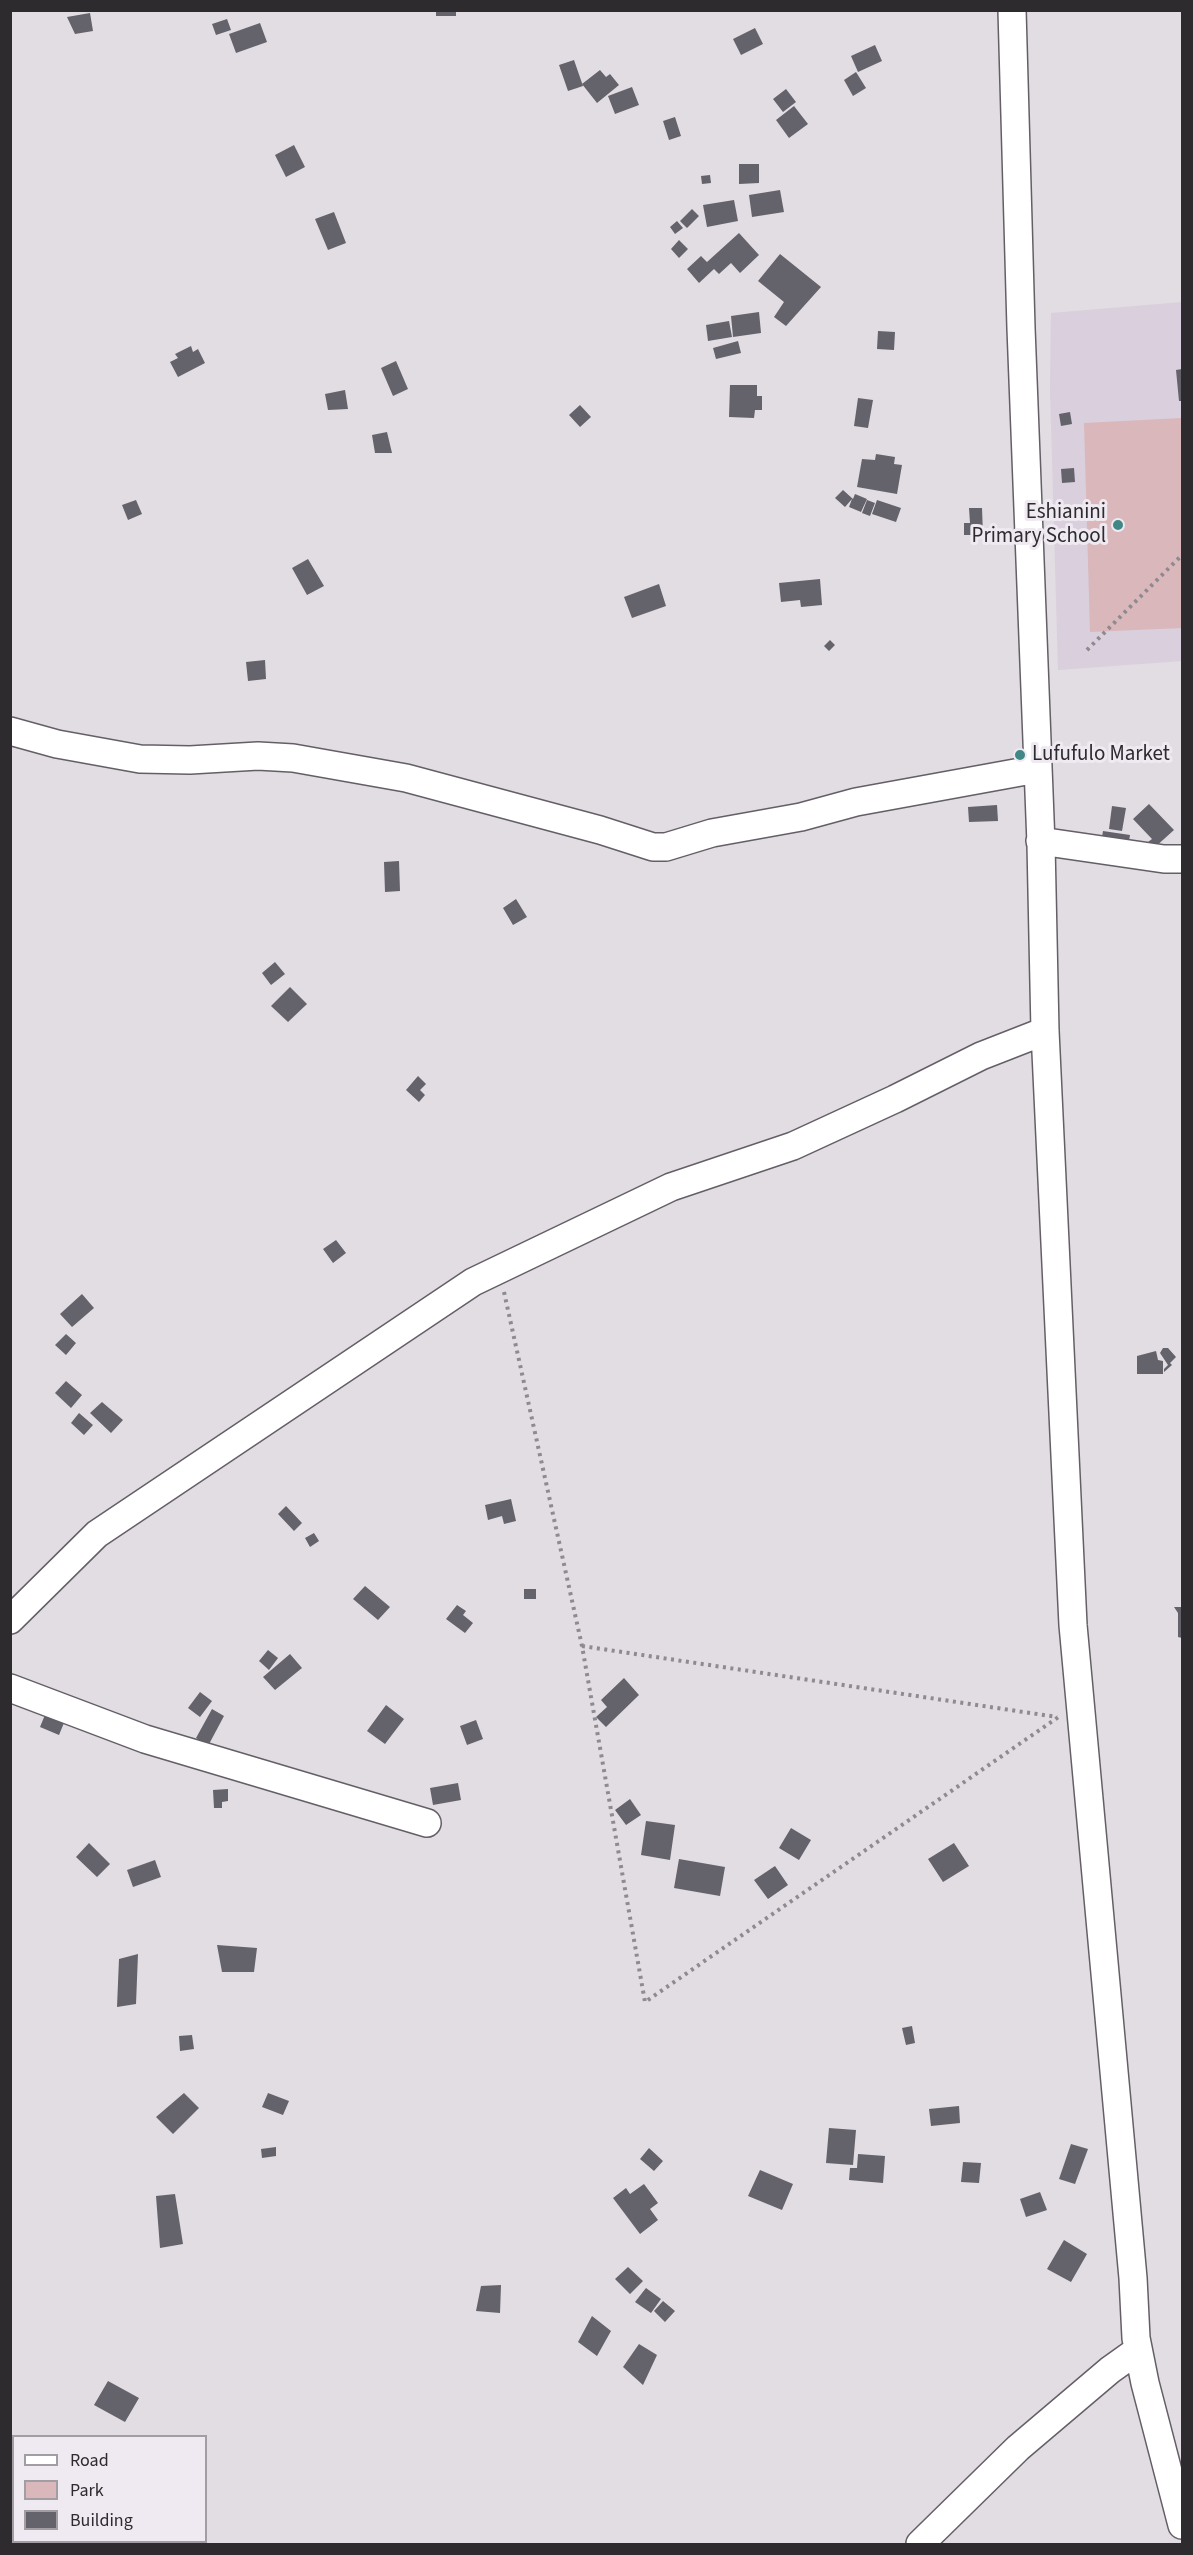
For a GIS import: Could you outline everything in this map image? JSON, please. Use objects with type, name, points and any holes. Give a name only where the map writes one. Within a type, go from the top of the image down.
[{"type":"street","points":[[1012,10],[1045,1031],[1073,1625],[1138,2350],[1182,2525]]},
{"type":"street","points":[[10,731],[57,744],[140,759],[190,760],[258,756],[293,758],[406,778],[600,830],[653,848],[801,817],[856,802],[1037,769]]},
{"type":"street","points":[[1040,841],[1164,859],[1182,859]]},
{"type":"street","points":[[10,1620],[97,1534],[472,1282],[671,1187],[793,1146],[895,1100],[981,1056],[1045,1031]]},
{"type":"street","points":[[10,1688],[145,1739],[427,1823]]},
{"type":"street","points":[[920,2544],[1018,2448],[1110,2370],[1138,2350]]},
{"type":"path","points":[[1087,650],[1182,555]]},
{"type":"path","points":[[499,1269],[582,1646],[645,2002],[1080,1702]]},
{"type":"path","points":[[582,1646],[1058,1717]]},
{"type":"shaded area","name":"Eshianini Primary School","points":[[1182,302],[1182,661],[1058,670],[1050,389],[1051,313]]},
{"type":"green space","points":[[1182,418],[1182,628],[1090,632],[1084,423]]},
{"type":"building","points":[[436,10],[456,10],[456,16],[436,16]]},
{"type":"building","points":[[90,13],[93,31],[75,34],[67,17]]},
{"type":"building","points":[[227,19],[231,30],[216,35],[212,24]]},
{"type":"building","points":[[260,23],[267,42],[236,53],[229,34]]},
{"type":"building","points":[[755,28],[763,44],[741,55],[733,39]]},
{"type":"building","points":[[875,45],[882,61],[858,72],[851,56]]},
{"type":"building","points":[[574,60],[583,86],[568,91],[559,65]]},
{"type":"building","points":[[600,70],[606,77],[610,74],[619,85],[597,103],[582,84]]},
{"type":"building","points":[[856,72],[866,88],[853,96],[844,80]]},
{"type":"building","points":[[632,87],[639,105],[615,114],[608,96]]},
{"type":"building","points":[[786,89],[796,102],[783,112],[773,99]]},
{"type":"building","points":[[794,106],[808,124],[789,138],[776,120]]},
{"type":"building","points":[[675,117],[681,136],[669,140],[663,121]]},
{"type":"building","points":[[294,145],[305,167],[286,177],[275,155]]},
{"type":"building","points":[[739,164],[759,164],[759,183],[739,184]]},
{"type":"building","points":[[710,175],[711,183],[702,184],[701,176]]},
{"type":"building","points":[[780,190],[784,212],[752,217],[749,195]]},
{"type":"building","points":[[734,200],[738,221],[707,227],[703,205]]},
{"type":"building","points":[[692,209],[699,216],[687,228],[680,221]]},
{"type":"building","points":[[334,212],[346,243],[328,250],[315,219]]},
{"type":"building","points":[[677,221],[683,228],[675,234],[670,227]]},
{"type":"building","points":[[739,233],[759,255],[740,273],[731,263],[719,274],[714,269],[699,283],[687,269],[701,256],[707,262]]},
{"type":"building","points":[[679,240],[688,249],[679,258],[671,249]]},
{"type":"building","points":[[780,254],[821,287],[786,326],[774,317],[784,302],[758,281]]},
{"type":"building","points":[[759,312],[761,333],[733,337],[731,316]]},
{"type":"building","points":[[729,321],[732,337],[708,341],[706,325]]},
{"type":"building","points":[[878,331],[895,332],[894,350],[877,349]]},
{"type":"building","points":[[738,341],[741,353],[716,359],[713,348]]},
{"type":"building","points":[[191,346],[193,352],[198,349],[205,363],[178,377],[170,362],[178,358],[175,354]]},
{"type":"building","points":[[396,361],[408,389],[393,396],[381,368]]},
{"type":"building","points":[[1182,369],[1182,401],[1179,401],[1176,370]]},
{"type":"building","points":[[730,385],[757,385],[757,396],[762,396],[762,410],[755,410],[754,418],[729,417]]},
{"type":"building","points":[[345,390],[348,409],[328,410],[325,394]]},
{"type":"building","points":[[858,398],[873,400],[868,428],[854,426]]},
{"type":"building","points":[[580,405],[591,417],[580,427],[569,415]]},
{"type":"building","points":[[1070,412],[1072,424],[1061,426],[1059,414]]},
{"type":"building","points":[[387,432],[392,453],[375,453],[372,435]]},
{"type":"building","points":[[876,454],[895,457],[894,464],[902,465],[897,494],[857,487],[862,459],[875,460]]},
{"type":"building","points":[[1074,468],[1075,482],[1062,483],[1061,469]]},
{"type":"building","points":[[843,490],[853,499],[855,494],[867,499],[861,512],[849,507],[852,499],[845,507],[835,498]]},
{"type":"building","points":[[136,500],[142,514],[128,520],[122,505]]},
{"type":"building","points":[[867,500],[875,503],[870,516],[862,513]]},
{"type":"building","points":[[877,500],[901,508],[896,522],[872,514]]},
{"type":"building","points":[[969,508],[982,508],[983,535],[964,535],[964,523],[970,523]]},
{"type":"building","points":[[308,559],[324,586],[307,595],[292,568]]},
{"type":"building","points":[[820,579],[822,605],[801,607],[800,600],[781,602],[779,583]]},
{"type":"building","points":[[659,584],[666,606],[632,618],[624,597]]},
{"type":"building","points":[[830,640],[835,645],[829,651],[824,646]]},
{"type":"building","points":[[265,660],[266,679],[248,681],[246,662]]},
{"type":"building","points":[[1149,804],[1174,830],[1154,848],[1148,842],[1152,839],[1133,819]]},
{"type":"building","points":[[997,805],[998,821],[969,822],[968,807]]},
{"type":"building","points":[[1112,806],[1126,808],[1122,831],[1109,829]]},
{"type":"building","points":[[1103,831],[1130,835],[1128,847],[1101,843]]},
{"type":"building","points":[[399,861],[400,891],[385,892],[384,862]]},
{"type":"building","points":[[516,899],[527,917],[513,925],[503,908]]},
{"type":"building","points":[[275,962],[285,974],[271,985],[262,973]]},
{"type":"building","points":[[290,987],[307,1004],[288,1022],[271,1006]]},
{"type":"building","points":[[418,1076],[426,1084],[420,1090],[425,1095],[419,1102],[406,1090]]},
{"type":"building","points":[[336,1240],[346,1253],[333,1263],[323,1249]]},
{"type":"building","points":[[82,1294],[94,1308],[72,1327],[60,1314]]},
{"type":"building","points":[[66,1334],[76,1343],[66,1355],[55,1345]]},
{"type":"building","points":[[1163,1348],[1168,1348],[1176,1357],[1170,1363],[1172,1365],[1164,1372],[1168,1365],[1160,1353]]},
{"type":"building","points":[[1156,1351],[1158,1360],[1163,1361],[1163,1374],[1137,1374],[1137,1356]]},
{"type":"building","points":[[66,1381],[82,1395],[71,1408],[55,1393]]},
{"type":"building","points":[[102,1402],[123,1420],[111,1433],[90,1413]]},
{"type":"building","points":[[79,1413],[93,1425],[84,1435],[71,1423]]},
{"type":"building","points":[[511,1499],[516,1521],[504,1524],[502,1516],[488,1520],[485,1505]]},
{"type":"building","points":[[286,1506],[302,1523],[294,1531],[278,1514]]},
{"type":"building","points":[[314,1533],[319,1541],[310,1547],[305,1538]]},
{"type":"building","points":[[365,1586],[390,1607],[378,1620],[353,1599]]},
{"type":"building","points":[[524,1589],[536,1589],[536,1599],[524,1599]]},
{"type":"building","points":[[457,1605],[466,1611],[463,1615],[473,1623],[465,1633],[446,1619]]},
{"type":"building","points":[[1174,1607],[1182,1607],[1182,1638],[1178,1637],[1178,1613]]},
{"type":"building","points":[[268,1650],[278,1658],[269,1670],[259,1661]]},
{"type":"building","points":[[290,1654],[302,1668],[275,1690],[263,1677]]},
{"type":"building","points":[[624,1678],[639,1695],[606,1727],[596,1717],[607,1707],[601,1700]]},
{"type":"building","points":[[200,1692],[212,1701],[200,1717],[188,1708]]},
{"type":"building","points":[[386,1705],[404,1719],[385,1744],[367,1731]]},
{"type":"building","points":[[212,1709],[224,1716],[208,1746],[196,1738]]},
{"type":"building","points":[[47,1710],[66,1718],[59,1735],[40,1727]]},
{"type":"building","points":[[476,1720],[483,1739],[467,1745],[460,1726]]},
{"type":"building","points":[[458,1783],[461,1800],[433,1805],[430,1788]]},
{"type":"building","points":[[228,1789],[228,1801],[222,1802],[222,1808],[214,1808],[213,1790]]},
{"type":"building","points":[[630,1799],[641,1815],[626,1825],[615,1810]]},
{"type":"building","points":[[646,1821],[675,1825],[670,1860],[641,1855]]},
{"type":"building","points":[[791,1828],[811,1840],[799,1860],[779,1848]]},
{"type":"building","points":[[89,1843],[110,1864],[97,1877],[76,1857]]},
{"type":"building","points":[[954,1843],[969,1866],[943,1882],[928,1859]]},
{"type":"building","points":[[679,1859],[725,1867],[720,1896],[674,1888]]},
{"type":"building","points":[[155,1860],[161,1877],[133,1887],[127,1870]]},
{"type":"building","points":[[775,1866],[788,1885],[768,1899],[754,1880]]},
{"type":"building","points":[[217,1945],[257,1948],[254,1972],[222,1972]]},
{"type":"building","points":[[138,1954],[136,2004],[117,2007],[119,1959]]},
{"type":"building","points":[[912,2026],[915,2043],[906,2045],[902,2028]]},
{"type":"building","points":[[192,2035],[194,2049],[180,2051],[179,2036]]},
{"type":"building","points":[[184,2093],[199,2108],[173,2134],[156,2117]]},
{"type":"building","points":[[268,2093],[289,2101],[283,2115],[262,2107]]},
{"type":"building","points":[[959,2106],[960,2123],[931,2126],[929,2109]]},
{"type":"building","points":[[829,2128],[856,2130],[853,2165],[826,2163]]},
{"type":"building","points":[[1071,2144],[1088,2149],[1075,2184],[1059,2179]]},
{"type":"building","points":[[276,2147],[276,2156],[262,2158],[261,2149]]},
{"type":"building","points":[[649,2148],[663,2161],[654,2171],[640,2159]]},
{"type":"building","points":[[858,2154],[885,2156],[883,2183],[849,2180],[850,2168],[857,2168]]},
{"type":"building","points":[[963,2162],[981,2163],[979,2183],[961,2182]]},
{"type":"building","points":[[760,2170],[793,2184],[782,2210],[748,2196]]},
{"type":"building","points":[[644,2184],[658,2203],[650,2209],[658,2220],[640,2234],[613,2198],[626,2188],[630,2194]]},
{"type":"building","points":[[1040,2192],[1047,2210],[1026,2217],[1020,2199]]},
{"type":"building","points":[[175,2194],[183,2244],[160,2248],[156,2196]]},
{"type":"building","points":[[1064,2240],[1087,2254],[1071,2282],[1047,2269]]},
{"type":"building","points":[[628,2267],[643,2281],[630,2294],[615,2279]]},
{"type":"building","points":[[501,2285],[500,2313],[476,2311],[481,2286]]},
{"type":"building","points":[[646,2288],[661,2299],[651,2313],[635,2302]]},
{"type":"building","points":[[663,2301],[675,2311],[665,2322],[654,2311]]},
{"type":"building","points":[[592,2316],[611,2331],[597,2356],[578,2342]]},
{"type":"building","points":[[639,2344],[657,2355],[643,2385],[623,2367]]},
{"type":"building","points":[[108,2381],[139,2398],[125,2422],[94,2405]]},
{"type":"place","name":"Eshianini Primary School","points":[[1118,525]]},
{"type":"place","name":"Lufufulo Market","points":[[1020,755]]}]
